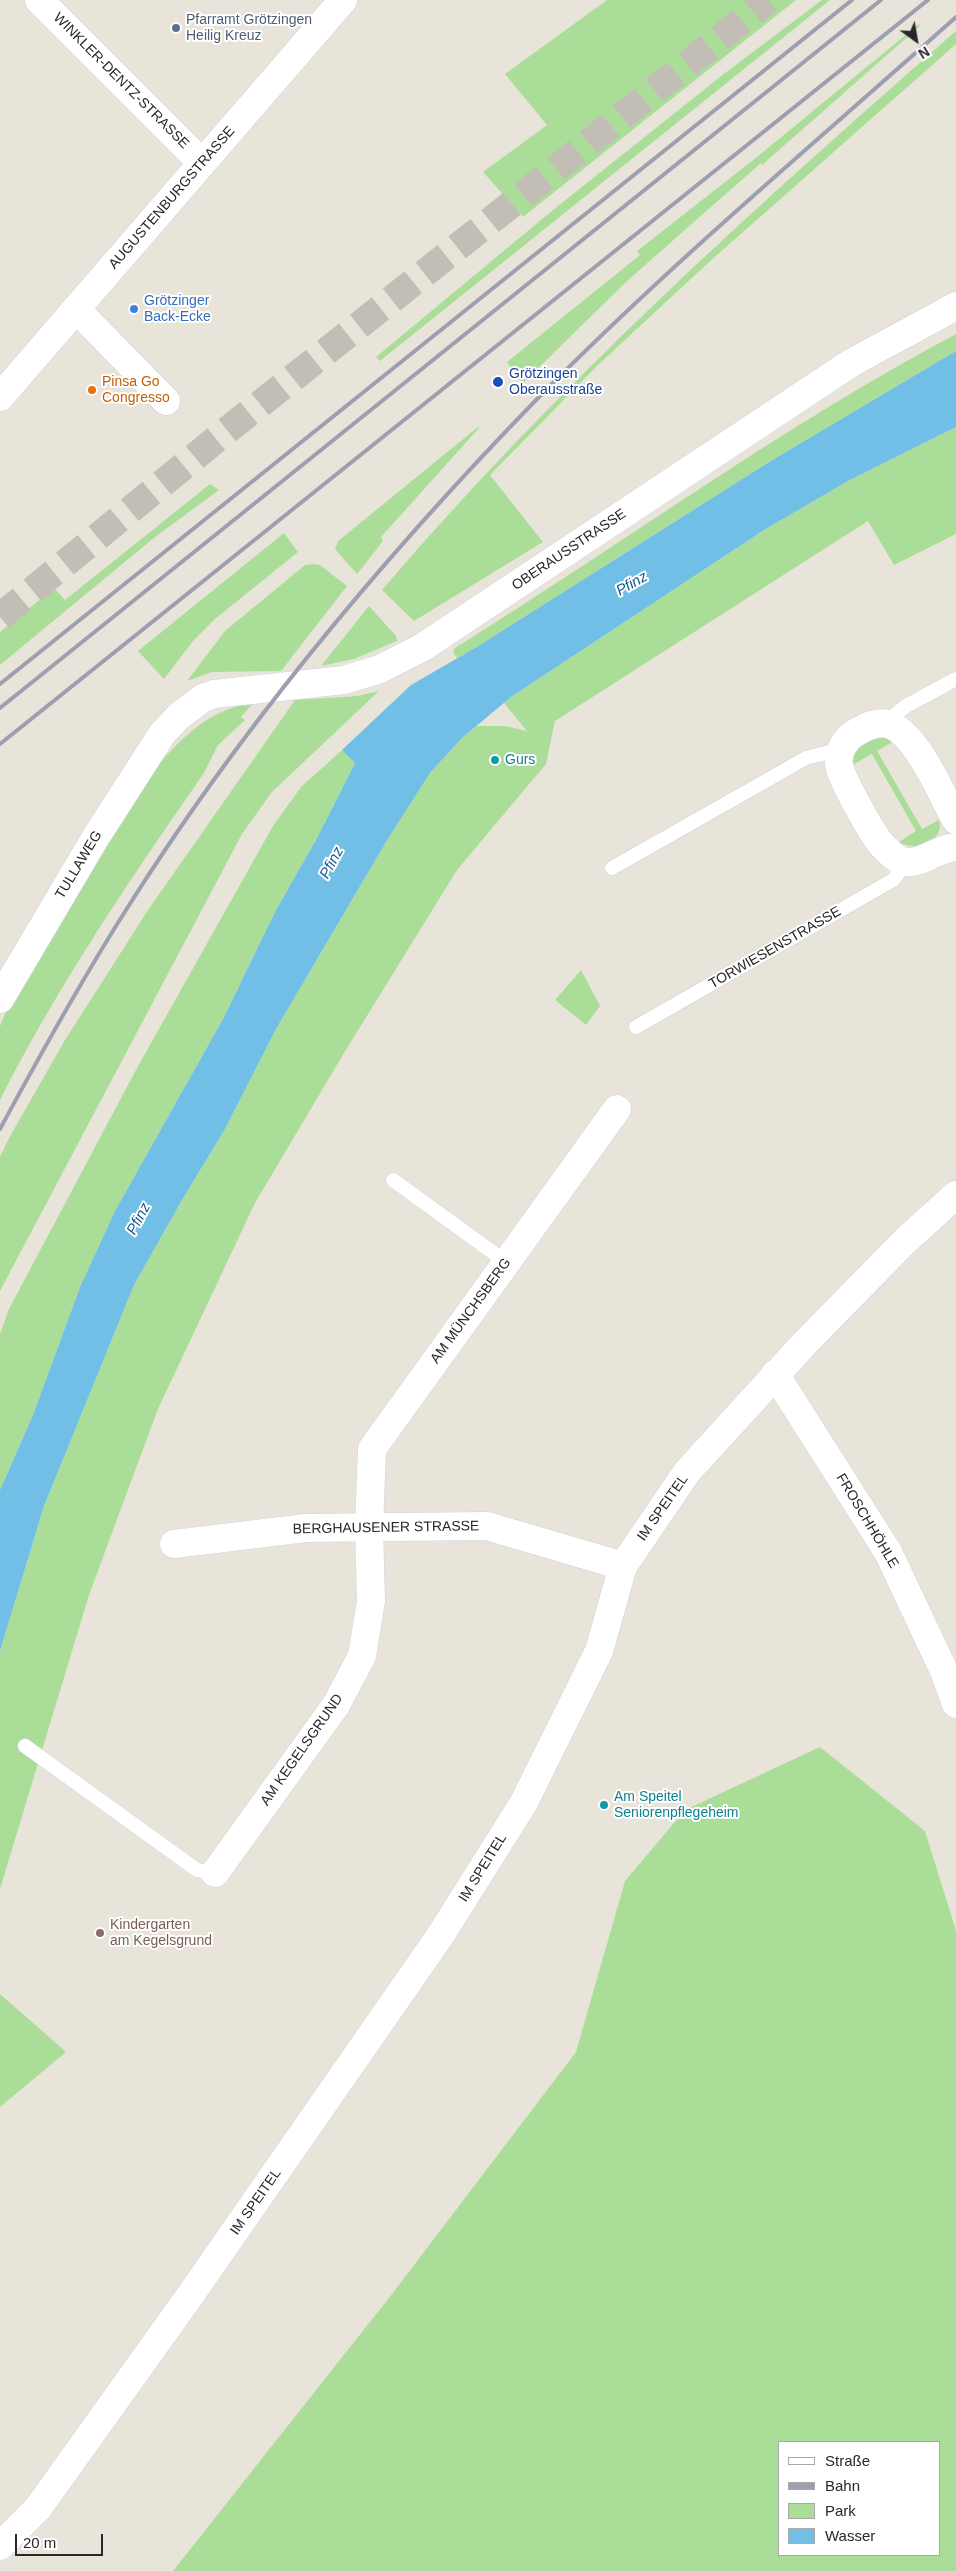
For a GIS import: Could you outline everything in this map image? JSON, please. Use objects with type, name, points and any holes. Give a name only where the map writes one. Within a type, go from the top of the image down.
[{"type":"street","name":"WINKLER-DENTZ-STRASSE","points":[[39,0],[202,164]]},
{"type":"street","name":"AUGUSTENBURGSTRASSE","points":[[0,397],[343,0]]},
{"type":"street","name":"OBERAUSSTRASSE","points":[[162,734],[191,706],[214,694],[344,680],[362,675],[423,647],[851,364],[956,306]]},
{"type":"street","points":[[76,309],[166,402]]},
{"type":"street","points":[[956,820],[911,741],[901,730],[886,723],[868,726],[848,737],[841,749],[839,764],[843,777],[881,844],[896,858],[907,862],[924,859],[943,847],[956,847]]},
{"type":"street","name":"TULLAWEG","points":[[0,999],[89,848],[162,734]]},
{"type":"street","name":"AM MÜNCHSBERG","points":[[369,1528],[372,1449],[617,1109]]},
{"type":"street","name":"IM SPEITEL","points":[[0,2546],[38,2508],[195,2289],[440,1936],[523,1804],[599,1651],[623,1566],[687,1472],[775,1374],[904,1242],[956,1196]]},
{"type":"street","name":"FROSCHHÖHLE","points":[[775,1374],[888,1552],[944,1671],[956,1704]]},
{"type":"street","name":"BERGHAUSENER STRASSE","points":[[174,1544],[306,1528],[487,1526],[623,1566]]},
{"type":"street","name":"AM KEGELSGRUND","points":[[215,1873],[336,1705],[362,1656],[371,1601],[369,1528]]},
{"type":"lane","points":[[886,723],[906,706],[956,679]]},
{"type":"lane","points":[[612,868],[806,758],[841,749]]},
{"type":"lane","name":"TORWIESENSTRASSE","points":[[636,1027],[893,880],[907,862]]},
{"type":"lane","points":[[393,1180],[506,1262]]},
{"type":"lane","points":[[25,1746],[197,1870],[215,1873]]},
{"type":"green space","points":[[607,0],[796,0],[523,217],[483,172],[547,125],[505,74]]},
{"type":"green space","points":[[822,0],[830,0],[380,361],[376,357],[553,210],[725,73]]},
{"type":"green space","points":[[919,24],[920,26],[627,281],[522,384],[507,362],[640,255],[637,251],[752,161]]},
{"type":"green space","points":[[956,31],[956,44],[708,263],[598,365],[490,475],[543,542],[414,621],[382,590],[448,515],[587,370],[732,231]]},
{"type":"green space","points":[[956,334],[956,351],[774,459],[475,648],[457,658],[453,652],[455,648],[765,447],[891,370]]},
{"type":"green space","points":[[478,427],[381,537],[383,541],[357,574],[335,549],[338,541]]},
{"type":"green space","points":[[956,427],[956,534],[894,565],[868,521],[555,721],[546,764],[457,870],[341,1058],[255,1203],[158,1409],[89,1595],[0,1889],[0,1651],[44,1506],[134,1285],[225,1129],[276,1029],[386,842],[430,773],[462,738],[477,726],[505,726],[527,731],[504,703],[511,697],[764,530],[848,481]]},
{"type":"green space","points":[[210,484],[219,490],[155,537],[0,665],[0,632],[54,588],[65,600]]},
{"type":"green space","points":[[284,533],[298,552],[215,619],[193,641],[164,679],[138,651]]},
{"type":"green space","points":[[305,565],[320,565],[347,586],[281,671],[212,672],[187,681],[225,631]]},
{"type":"green space","points":[[369,606],[396,636],[397,641],[354,659],[321,666]]},
{"type":"green space","points":[[379,691],[271,793],[242,834],[0,1291],[0,1157],[65,1040],[148,910],[295,700],[358,696]]},
{"type":"green space","points":[[252,704],[241,717],[245,720],[218,745],[204,773],[96,933],[46,1015],[0,1100],[0,1027],[2,1021],[103,844],[129,803],[157,766],[188,735],[219,713]]},
{"type":"green space","points":[[877,734],[894,741],[877,751],[922,829],[939,820],[940,828],[937,834],[927,843],[912,846],[899,842],[916,831],[872,754],[854,764],[852,760],[857,745]]},
{"type":"green space","points":[[342,750],[355,763],[317,838],[276,910],[223,1019],[115,1211],[80,1287],[33,1415],[0,1490],[0,1334],[9,1309],[137,1068],[273,826],[301,787]]},
{"type":"green space","points":[[581,970],[600,1006],[586,1025],[555,1000]]},
{"type":"green space","points":[[820,1747],[925,1831],[956,1931],[956,2571],[173,2571],[392,2294],[576,2052],[625,1881],[685,1810]]},
{"type":"green space","points":[[0,1994],[66,2052],[0,2107]]},
{"type":"water","name":"Pfinz","points":[[956,351],[956,427],[848,481],[764,530],[511,697],[462,738],[430,773],[386,842],[276,1029],[225,1129],[134,1285],[44,1506],[0,1651],[0,1490],[33,1415],[80,1287],[115,1211],[223,1019],[276,910],[317,838],[355,763],[342,750],[411,685],[475,648],[774,459]]},
{"type":"tunnel","points":[[0,617],[225,432],[768,0]]},
{"type":"railway","points":[[0,684],[852,0]]},
{"type":"railway","points":[[0,708],[881,0]]},
{"type":"railway","points":[[0,744],[928,0]]},
{"type":"railway","points":[[0,1129],[93,964],[171,841],[218,773],[268,707],[372,579],[482,456],[589,347],[744,204],[956,17]]},
{"type":"place","name":"Pfarramt Grötzingen Heilig Kreuz","points":[[176,28]]},
{"type":"place","name":"Grötzinger Back-Ecke","points":[[134,309]]},
{"type":"place","name":"Grötzingen Oberausstraße","points":[[498,382]]},
{"type":"place","name":"Pinsa Go Congresso","points":[[92,390]]},
{"type":"place","name":"Gurs","points":[[495,760]]},
{"type":"place","name":"Am Speitel Seniorenpflegeheim","points":[[604,1805]]},
{"type":"place","name":"Kindergarten am Kegelsgrund","points":[[100,1933]]}]
